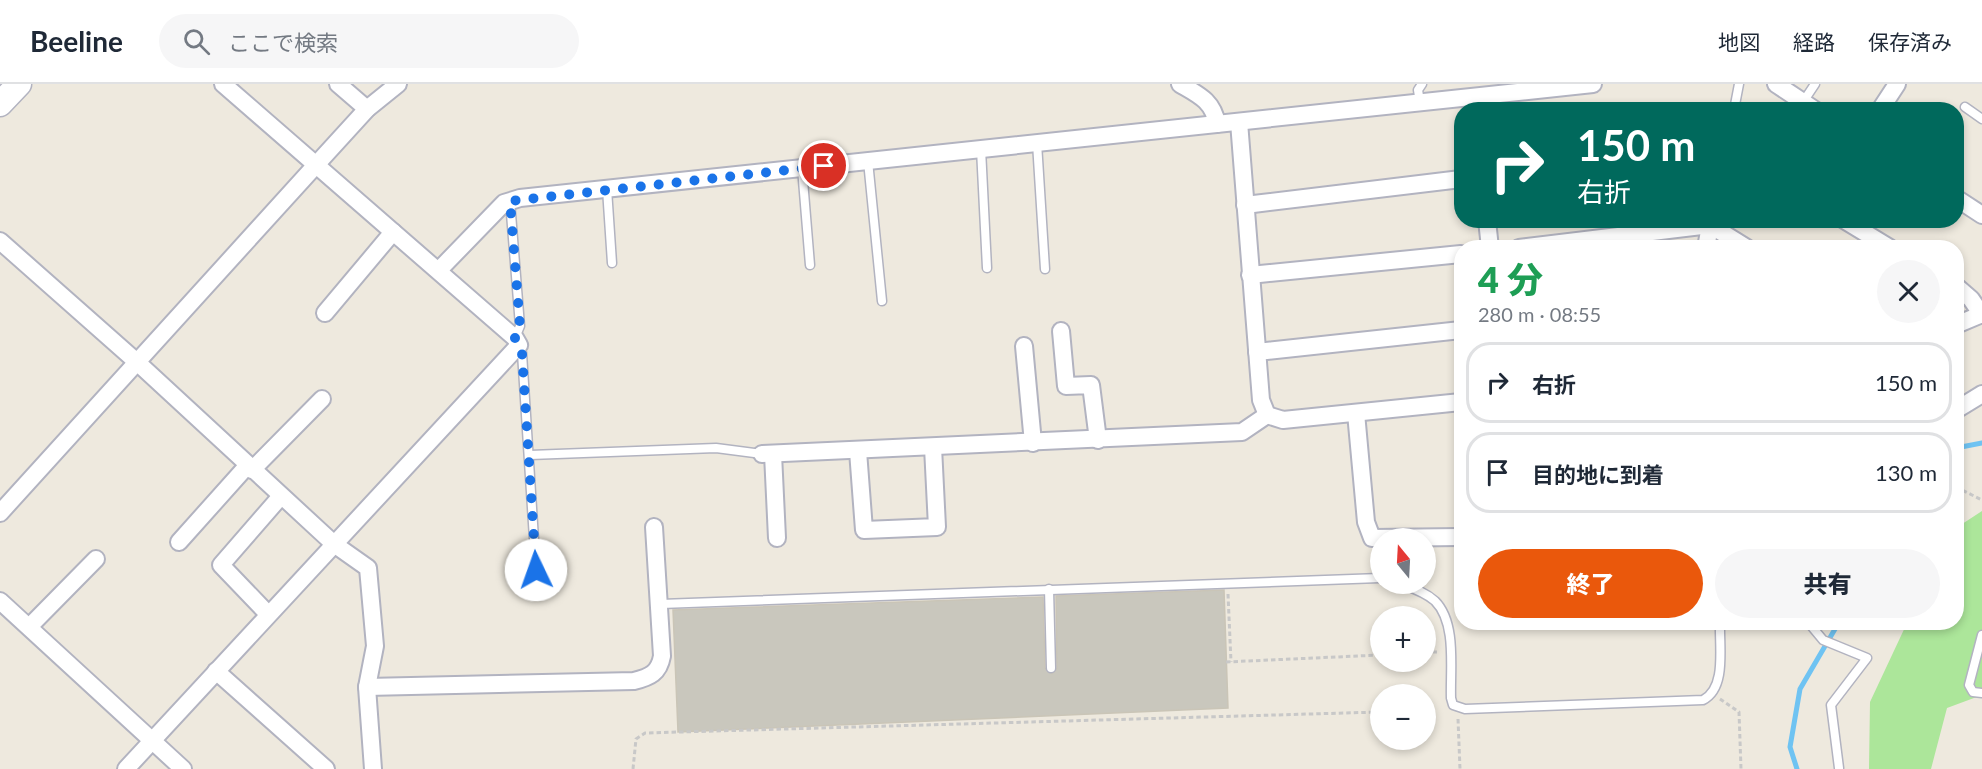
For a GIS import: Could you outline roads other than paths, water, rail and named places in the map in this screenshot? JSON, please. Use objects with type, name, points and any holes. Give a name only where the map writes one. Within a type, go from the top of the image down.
[{"type":"main road","points":[[0,104],[19,84]]},
{"type":"street","points":[[338,84],[368,109]]},
{"type":"street","points":[[0,513],[315,166],[368,109],[398,84]]},
{"type":"street","points":[[1180,84],[1206,99],[1215,111],[1217,124]]},
{"type":"street","points":[[439,270],[504,203],[510,201],[1593,84]]},
{"type":"street","points":[[1776,84],[1803,102]]},
{"type":"street","points":[[1885,102],[1897,84]]},
{"type":"street","points":[[126,769],[517,342],[439,270],[315,166],[228,86]]},
{"type":"street","points":[[1239,122],[1261,400],[1267,415]]},
{"type":"street","points":[[1245,205],[1454,180]]},
{"type":"street","points":[[1964,203],[1982,215]]},
{"type":"street","points":[[1580,240],[1673,228]]},
{"type":"street","points":[[1718,228],[1735,240]]},
{"type":"street","points":[[1857,228],[1877,240]]},
{"type":"street","points":[[325,314],[393,232]]},
{"type":"street","points":[[0,241],[138,363],[334,544],[368,568],[375,646],[367,687],[373,769]]},
{"type":"street","points":[[1250,275],[1454,255]]},
{"type":"street","points":[[1964,293],[1982,314],[1964,322]]},
{"type":"street","points":[[1257,352],[1454,331]]},
{"type":"street","points":[[1061,332],[1066,386],[1091,385],[1098,440]]},
{"type":"street","points":[[1024,346],[1033,443]]},
{"type":"street","points":[[1964,405],[1982,394]]},
{"type":"street","points":[[179,542],[250,468],[322,399]]},
{"type":"street","points":[[1267,415],[1283,420],[1454,403]]},
{"type":"street","points":[[1356,413],[1366,522],[1372,538],[1454,537]]},
{"type":"street","points":[[777,538],[767,454],[1242,432],[1267,415]]},
{"type":"street","points":[[858,450],[864,530],[916,528],[937,527],[933,447]]},
{"type":"street","points":[[268,614],[221,565],[281,496]]},
{"type":"street","points":[[367,687],[634,681],[650,677],[660,667],[663,656],[654,527]]},
{"type":"street","points":[[28,627],[96,559]]},
{"type":"street","points":[[0,601],[183,769]]},
{"type":"street","points":[[216,671],[326,769]]},
{"type":"lane","points":[[1420,102],[1418,90],[1422,84]]},
{"type":"lane","points":[[1736,102],[1739,84]]},
{"type":"lane","points":[[1810,102],[1815,84]]},
{"type":"lane","points":[[1965,107],[1982,119]]},
{"type":"lane","points":[[1037,143],[1044,269]]},
{"type":"lane","points":[[981,149],[987,268]]},
{"type":"lane","points":[[868,161],[882,301]]},
{"type":"lane","points":[[802,168],[810,265]]},
{"type":"lane","points":[[607,189],[612,263]]},
{"type":"lane","points":[[510,201],[520,326],[517,342],[522,353],[536,570]]},
{"type":"lane","points":[[530,455],[716,448],[767,454]]},
{"type":"lane","points":[[661,604],[1370,578]]},
{"type":"lane","points":[[1049,589],[1051,668]]},
{"type":"lane","points":[[1424,594],[1443,612],[1448,626],[1451,698],[1458,708],[1703,700],[1713,695],[1718,684],[1720,630]]},
{"type":"lane","points":[[1815,630],[1823,639],[1868,658],[1831,705],[1839,768]]},
{"type":"lane","points":[[1982,635],[1969,685],[1973,692],[1982,693]]},
{"type":"waterway","points":[[1964,446],[1982,443]]},
{"type":"waterway","points":[[1797,769],[1790,747],[1800,689],[1834,630]]}]
